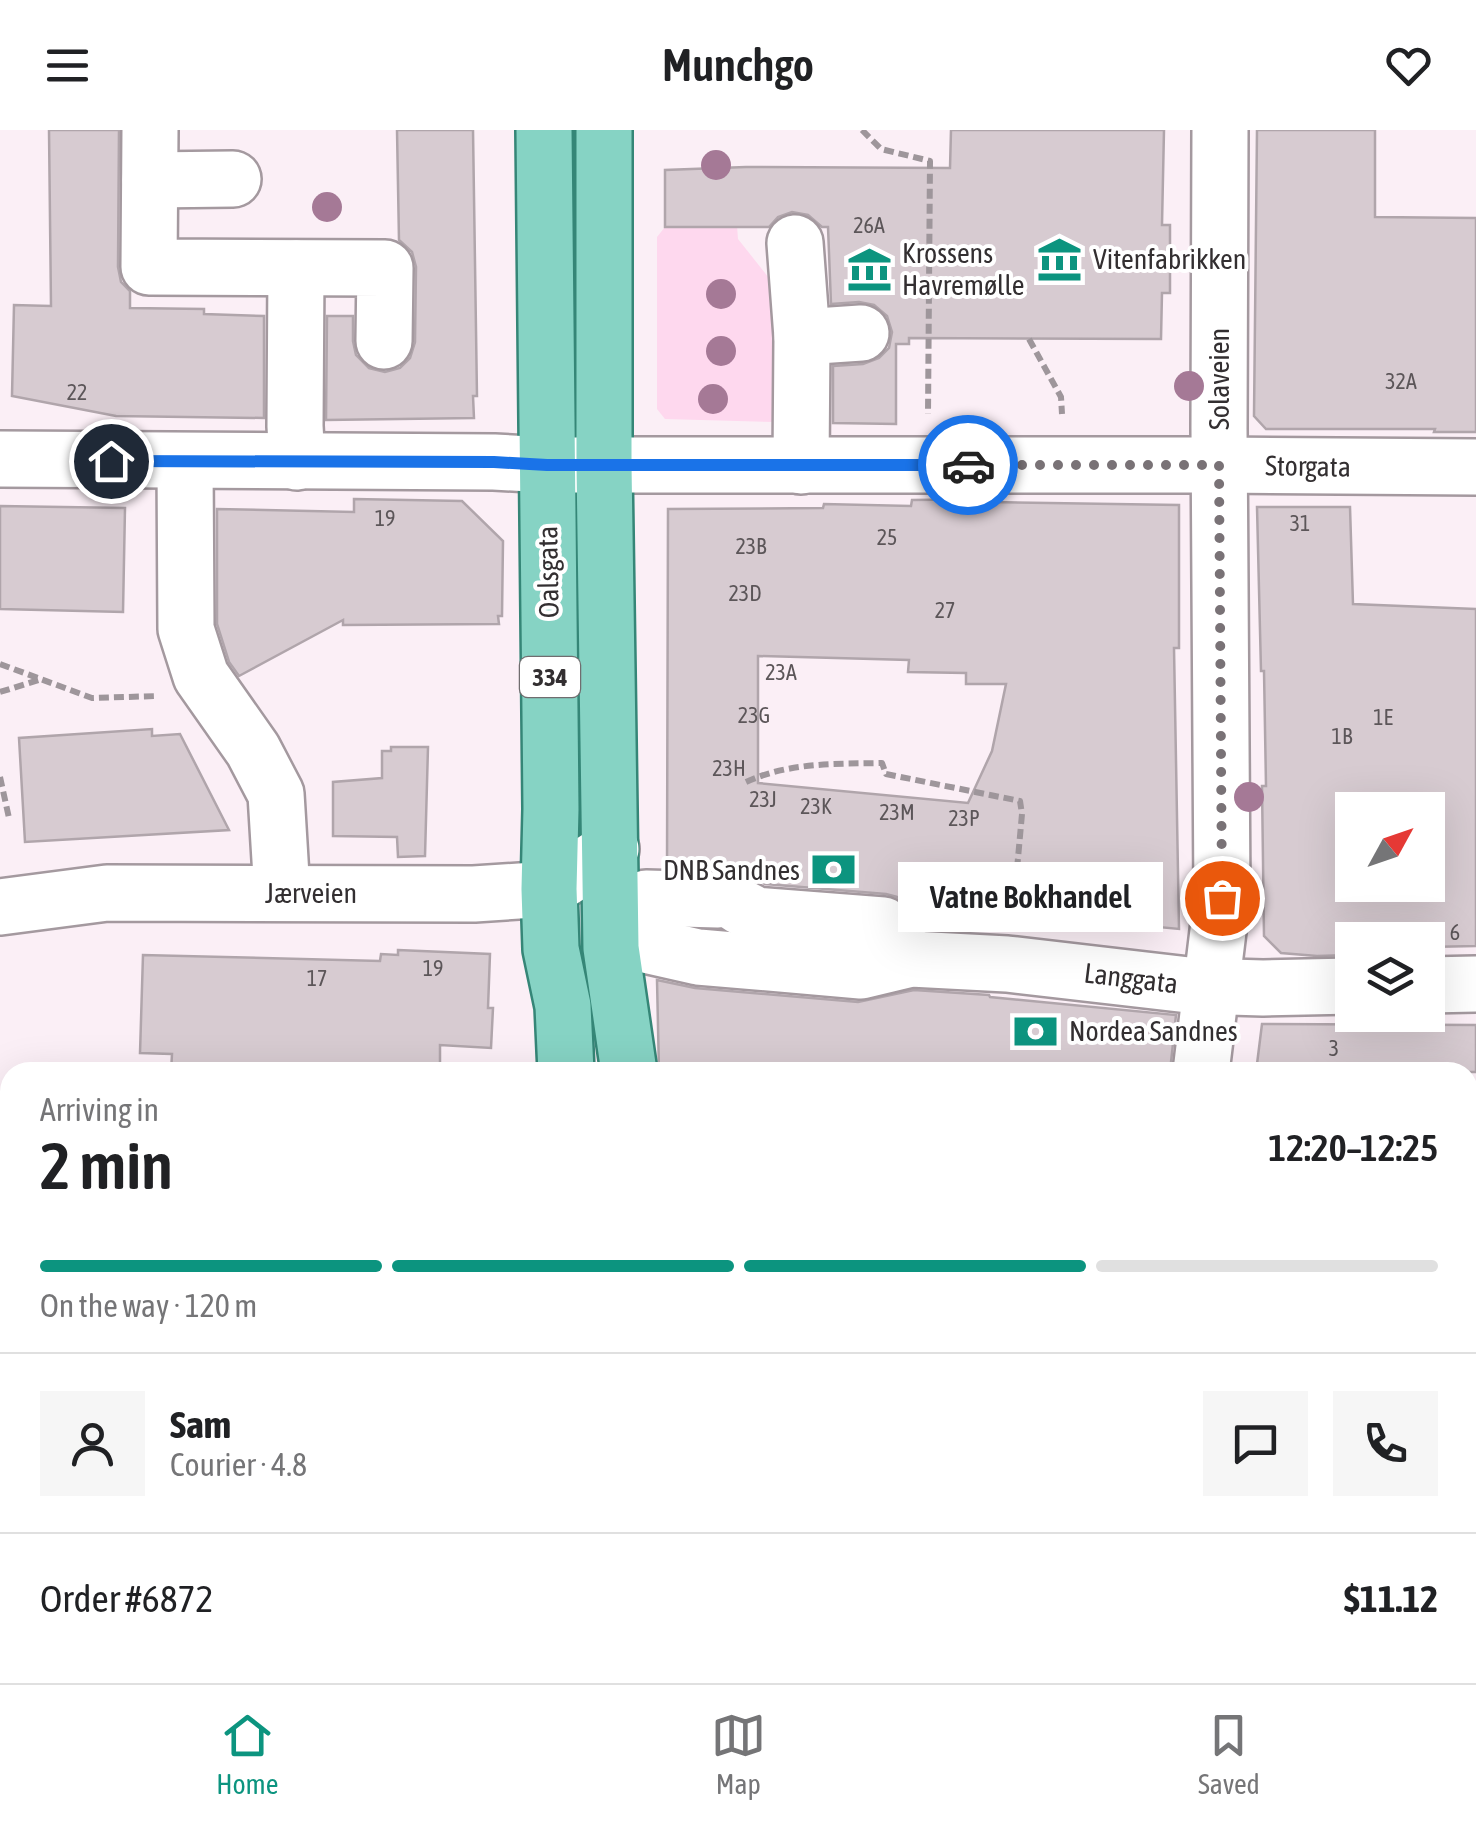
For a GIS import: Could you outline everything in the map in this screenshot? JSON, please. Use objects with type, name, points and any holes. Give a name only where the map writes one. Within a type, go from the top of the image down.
[{"type":"main road","name":"Oalsgata","points":[[544,130],[549,888],[551,949],[563,1006],[566,1062]]},
{"type":"main road","name":"Oalsgata","points":[[604,130],[611,948],[627,1062]]},
{"type":"street","name":"Solaveien","points":[[1203,1062],[1222,898],[1220,130]]},
{"type":"street","points":[[232,179],[150,155],[149,267],[385,268],[384,342]]},
{"type":"street","points":[[795,243],[802,337],[801,466]]},
{"type":"street","points":[[296,268],[296,462]]},
{"type":"street","points":[[802,337],[862,333]]},
{"type":"street","name":"Storgata","points":[[0,459],[1476,468]]},
{"type":"street","points":[[185,462],[186,629],[201,676],[252,750],[276,794],[282,893]]},
{"type":"street","name":"Jærveien","points":[[0,907],[107,893],[474,894],[549,888],[610,849]]},
{"type":"street","name":"Langgata","points":[[645,922],[698,957],[736,923],[862,972],[911,959],[1007,964],[1212,987],[1335,986]]},
{"type":"street","points":[[1445,985],[1476,984]]},
{"type":"path","points":[[862,130],[881,148],[930,162],[928,465]]},
{"type":"path","points":[[1029,339],[1061,397],[1064,430]]},
{"type":"path","points":[[0,664],[92,698],[214,695]]},
{"type":"path","points":[[0,692],[42,679]]},
{"type":"path","points":[[746,782],[767,772],[799,766],[882,763],[886,774],[1020,801],[1013,910]]},
{"type":"path","points":[[0,777],[8,818]]},
{"type":"shaded area","points":[[733,171],[738,239],[773,283],[779,317],[775,422],[665,419],[657,409],[657,237],[665,227],[697,227]]},
{"type":"building","points":[[49,130],[119,130],[118,267],[121,282],[130,291],[130,308],[204,309],[204,314],[264,316],[264,418],[116,416],[12,396],[14,305],[51,306]]},
{"type":"building","points":[[397,130],[473,130],[477,396],[473,396],[474,418],[326,420],[327,316],[353,316],[356,355],[369,368],[385,372],[400,368],[410,358],[415,342],[416,267],[412,252],[399,240]]},
{"type":"building","points":[[951,130],[1164,130],[1162,225],[1170,225],[1170,293],[1162,293],[1161,339],[909,338],[909,344],[896,344],[896,424],[833,423],[833,366],[863,364],[879,358],[889,348],[892,332],[887,316],[874,305],[831,304],[828,227],[822,227],[808,215],[792,212],[778,217],[769,227],[665,227],[665,170],[950,168]]},
{"type":"building","points":[[1257,130],[1375,130],[1375,217],[1476,218],[1476,432],[1266,429],[1254,416]]},
{"type":"building","points":[[354,499],[462,501],[503,541],[499,624],[343,625],[343,620],[239,676],[229,662],[217,624],[217,509],[354,512]]},
{"type":"building","points":[[912,500],[1179,505],[1179,648],[1174,648],[1179,929],[1007,913],[1006,921],[948,916],[946,930],[926,928],[907,905],[886,894],[765,884],[719,869],[667,867],[668,509],[823,508],[824,504],[911,506]],"holes":[[[758,656],[909,660],[908,672],[966,673],[966,684],[1006,684],[992,751],[968,803],[758,783]]]},
{"type":"building","points":[[0,506],[125,508],[123,612],[0,609]]},
{"type":"building","points":[[1257,507],[1350,507],[1353,604],[1476,609],[1476,946],[1445,947],[1445,922],[1335,922],[1335,955],[1281,953],[1264,936],[1264,671]]},
{"type":"building","points":[[152,729],[152,736],[180,734],[229,830],[25,842],[19,738]]},
{"type":"building","points":[[391,747],[428,747],[425,856],[398,857],[397,837],[333,836],[333,782],[382,778],[382,751],[391,751]]},
{"type":"building","points":[[398,950],[490,954],[491,1048],[440,1045],[440,1062],[172,1062],[172,1054],[140,1053],[143,955],[380,961],[381,954],[398,955]]},
{"type":"building","points":[[657,980],[695,988],[858,1002],[914,990],[1176,1015],[1171,1062],[659,1062]]},
{"type":"building","points":[[1262,1024],[1335,1024],[1335,1032],[1445,1032],[1445,1025],[1476,1025],[1476,1062],[1257,1062]]},
{"type":"way so far","points":[[968,465],[1219,465],[1222,898]]},
{"type":"place","name":"Vitenfabrikken","points":[[1060,259]]},
{"type":"place","name":"Krossens Havremølle","points":[[869,269]]},
{"type":"place","name":"DNB Sandnes","points":[[833,870]]},
{"type":"place","name":"Vatne Bokhandel","points":[[1222,898]]},
{"type":"place","name":"Nordea Sandnes","points":[[1036,1031]]},
{"type":"route","points":[[111,461],[968,465]]}]
